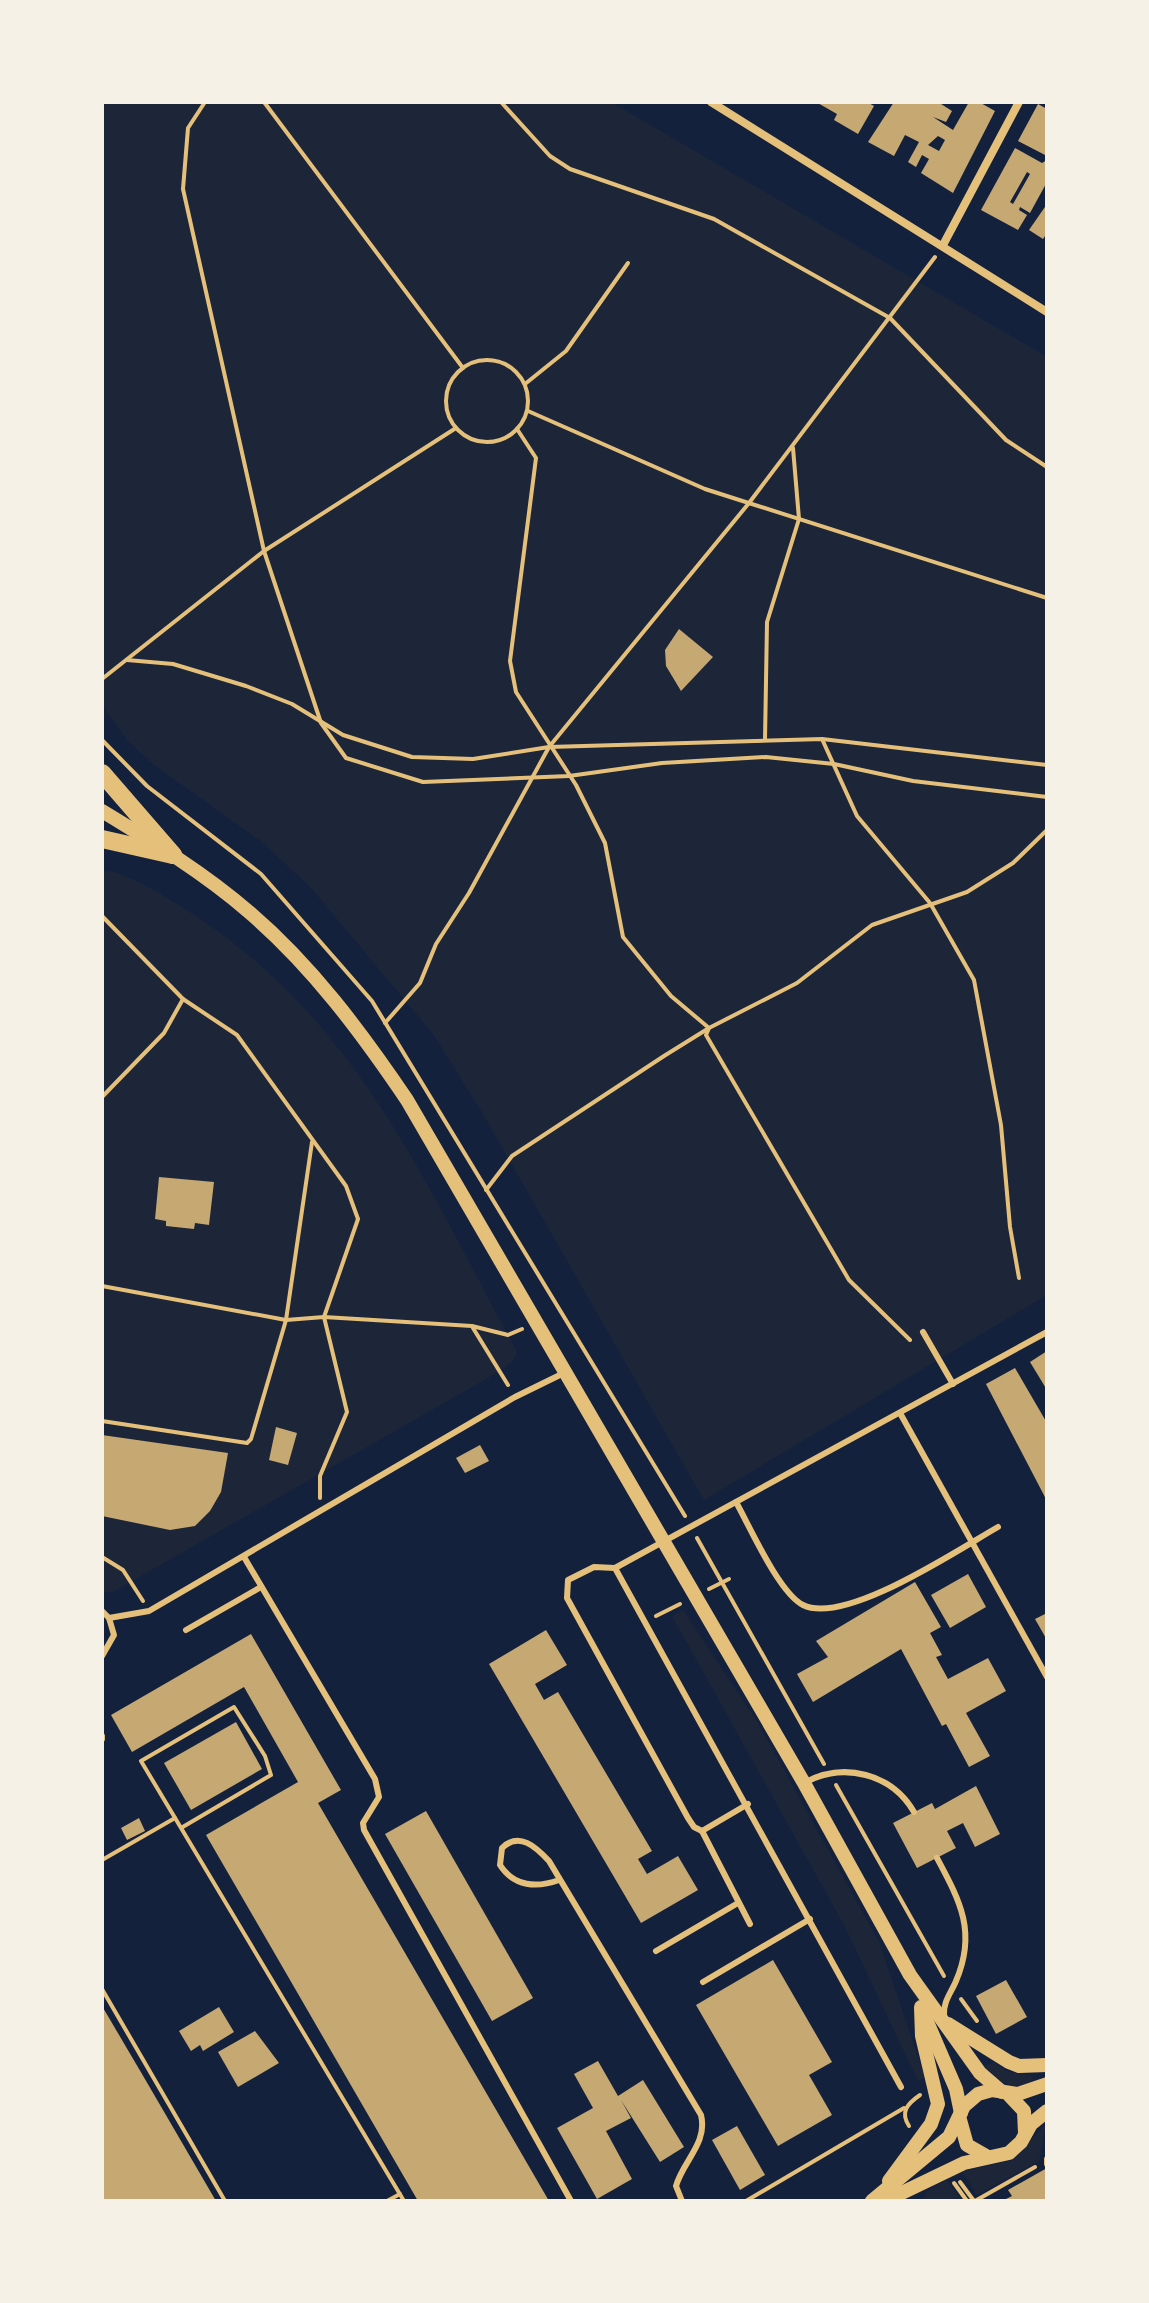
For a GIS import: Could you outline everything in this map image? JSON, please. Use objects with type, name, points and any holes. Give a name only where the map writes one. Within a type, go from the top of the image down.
[{"type":"main road","points":[[102,773],[173,855]]},
{"type":"main road","points":[[102,839],[173,855]]},
{"type":"street","points":[[711,102],[1047,312]]},
{"type":"street","points":[[943,245],[1019,102]]},
{"type":"street","points":[[102,811],[173,855],[249,912],[337,1002],[407,1100],[804,1783],[910,1975],[980,2073],[1024,2111],[1025,2134]]},
{"type":"street","points":[[910,1975],[956,2089],[967,2145],[988,2157]]},
{"type":"street","points":[[885,2195],[931,2124],[938,2104],[922,2036],[921,2007]]},
{"type":"street","points":[[945,2023],[1009,2062],[1019,2066],[1047,2065]]},
{"type":"street","points":[[885,2195],[949,2137],[978,2094],[1005,2093],[1047,2084]]},
{"type":"street","points":[[872,2201],[964,2163],[1009,2153],[1047,2111]]},
{"type":"street","points":[[910,2201],[918,2184]]},
{"type":"lane","points":[[923,1332],[953,1384]]},
{"type":"lane","points":[[750,1924],[702,1831],[694,1827],[688,1818],[567,1598],[568,1580],[594,1567],[615,1568],[1047,1332]]},
{"type":"lane","points":[[109,1618],[149,1611],[515,1397],[564,1373]]},
{"type":"lane","points":[[900,1413],[1047,1677]]},
{"type":"lane","points":[[736,1502],[787,1590],[802,1605],[820,1609],[848,1605],[874,1594],[998,1527]]},
{"type":"lane","points":[[244,1557],[375,1779],[379,1797],[363,1823],[364,1830],[571,2201]]},
{"type":"lane","points":[[615,1568],[748,1804],[901,2087]]},
{"type":"lane","points":[[186,1630],[261,1587]]},
{"type":"lane","points":[[102,1611],[109,1618],[114,1635],[102,1656]]},
{"type":"lane","points":[[804,1783],[843,1773],[883,1779],[898,1788],[914,1812]]},
{"type":"lane","points":[[702,1831],[748,1804]]},
{"type":"lane","points":[[559,1880],[539,1885],[519,1882],[500,1865],[502,1848],[514,1840],[530,1843],[549,1861],[701,2115],[699,2143],[685,2163],[676,2186],[682,2201]]},
{"type":"lane","points":[[937,1858],[962,1904],[965,1917],[962,1963],[943,2006],[945,2023]]},
{"type":"lane","points":[[656,1951],[738,1903]]},
{"type":"lane","points":[[703,1982],[810,1919]]},
{"type":"path","points":[[205,102],[188,128],[183,189],[264,551],[321,723],[346,758],[423,782],[569,776],[723,758],[766,757],[834,764],[913,781],[1047,797]]},
{"type":"path","points":[[264,102],[463,368]]},
{"type":"path","points":[[501,102],[550,156],[570,169],[714,219],[890,318],[1006,440],[1047,467]]},
{"type":"path","points":[[385,1023],[420,983],[436,944],[469,893],[549,747],[749,503],[943,245]]},
{"type":"path","points":[[525,384],[566,351],[628,263]]},
{"type":"path","points":[[480,360],[494,360],[507,365],[525,384],[528,411],[517,429],[501,441],[474,441],[456,428],[447,412],[445,398],[449,385],[463,368],[480,360]]},
{"type":"path","points":[[528,411],[705,489],[1047,598]]},
{"type":"path","points":[[102,679],[264,551],[456,428]]},
{"type":"path","points":[[517,429],[536,458],[510,661],[516,692],[569,776],[605,843],[623,937],[671,996],[709,1028]]},
{"type":"path","points":[[765,740],[767,622],[799,519],[793,446]]},
{"type":"path","points":[[127,660],[173,664],[246,686],[292,704],[321,723],[374,747],[412,757],[473,759],[549,747],[822,739],[1047,765]]},
{"type":"path","points":[[822,739],[857,816],[930,903],[977,990],[1001,1125],[1010,1227],[1019,1278]]},
{"type":"path","points":[[486,1191],[512,1156],[709,1028],[797,983],[872,925],[967,892],[1013,863],[1047,830]]},
{"type":"path","points":[[102,916],[183,999],[237,1035],[346,1186],[358,1219],[324,1317],[347,1412],[320,1476],[320,1512]]},
{"type":"path","points":[[102,1097],[164,1033],[183,999]]},
{"type":"path","points":[[709,1028],[706,1035],[849,1280],[910,1340]]},
{"type":"path","points":[[102,1421],[247,1443],[253,1435],[263,1389],[286,1320],[312,1140]]},
{"type":"path","points":[[102,1286],[286,1320],[324,1317],[472,1326],[508,1335],[535,1323]]},
{"type":"path","points":[[472,1326],[515,1397]]},
{"type":"path","points":[[691,1527],[952,1989],[968,2006],[985,2033]]},
{"type":"path","points":[[102,1557],[123,1570],[133,1581],[149,1611]]},
{"type":"path","points":[[181,1828],[271,1775],[265,1756],[234,1707],[141,1761],[175,1818],[400,2194],[404,2201]]},
{"type":"path","points":[[102,1860],[175,1818]]},
{"type":"path","points":[[102,1989],[225,2201]]},
{"type":"path","points":[[746,2201],[906,2107]]},
{"type":"path","points":[[977,2201],[1047,2161]]},
{"type":"path","points":[[387,2201],[400,2194]]},
{"type":"shaded area","points":[[102,102],[611,102],[1047,357],[1047,1295],[704,1500],[483,1114],[433,1034],[311,888],[262,842],[153,764],[128,741],[102,705]]},
{"type":"shaded area","points":[[112,871],[167,898],[254,960],[303,1007],[346,1058],[419,1170],[517,1352],[513,1361],[500,1371],[113,1592],[102,1593],[102,872]]},
{"type":"shaded area","points":[[683,1610],[758,1723],[879,1942],[925,2077],[918,2081],[844,1925],[672,1616]]},
{"type":"shaded area","points":[[994,2062],[1006,2071],[1031,2076],[1033,2081],[1018,2086],[1006,2084],[983,2067]]},
{"type":"shaded area","points":[[1047,2122],[1039,2161],[977,2195],[962,2172],[1013,2160]]},
{"type":"shaded area","points":[[947,2180],[962,2201],[921,2201],[928,2191]]},
{"type":"building","points":[[816,102],[867,102],[874,106],[858,134],[834,120],[837,114]]},
{"type":"building","points":[[894,102],[938,102],[952,111],[946,122],[933,117],[953,130],[969,102],[979,102],[995,111],[953,193],[921,173],[929,159],[922,155],[916,167],[908,162],[919,142],[905,135],[894,156],[868,142]],"holes":[[[938,136],[945,140],[939,151],[928,145]]]},
{"type":"building","points":[[1038,104],[1047,109],[1047,156],[1018,141]]},
{"type":"building","points":[[1015,148],[1042,163],[1047,160],[1047,182],[1030,213],[1020,207],[1019,210],[1027,215],[1018,230],[981,210]],"holes":[[[1027,172],[1030,174],[1013,204],[1010,202]]]},
{"type":"building","points":[[1047,204],[1047,233],[1043,239],[1029,230]]},
{"type":"building","points":[[679,629],[713,657],[681,691],[666,666],[665,650]]},
{"type":"building","points":[[159,1177],[214,1182],[209,1225],[195,1223],[194,1229],[166,1226],[166,1221],[155,1219]]},
{"type":"building","points":[[1047,1351],[1047,1390],[1030,1362]]},
{"type":"building","points":[[1015,1368],[1047,1423],[1047,1501],[986,1384]]},
{"type":"building","points":[[276,1427],[297,1433],[288,1465],[269,1460]]},
{"type":"building","points":[[102,1435],[228,1453],[221,1492],[210,1511],[195,1526],[170,1530],[102,1516]]},
{"type":"building","points":[[480,1445],[489,1461],[465,1473],[456,1458]]},
{"type":"building","points":[[968,1574],[986,1607],[950,1628],[931,1595]]},
{"type":"building","points":[[915,1582],[941,1627],[930,1633],[942,1655],[936,1657],[948,1679],[988,1658],[1006,1691],[966,1713],[990,1756],[969,1767],[946,1724],[942,1726],[901,1649],[813,1702],[797,1674],[828,1657],[816,1641]]},
{"type":"building","points":[[1047,1613],[1047,1640],[1035,1619]]},
{"type":"building","points":[[546,1630],[567,1665],[535,1684],[544,1700],[558,1692],[652,1851],[638,1859],[647,1874],[678,1856],[698,1890],[641,1923],[489,1664]]},
{"type":"building","points":[[251,1634],[341,1790],[318,1803],[549,2201],[418,2201],[206,1835],[298,1782],[244,1687],[132,1752],[111,1715]]},
{"type":"building","points":[[236,1722],[262,1769],[191,1810],[164,1763]]},
{"type":"building","points":[[976,1786],[1000,1834],[975,1847],[963,1823],[947,1831],[956,1848],[917,1868],[893,1823],[932,1803],[935,1809]]},
{"type":"building","points":[[426,1811],[533,1998],[492,2021],[385,1834]]},
{"type":"building","points":[[139,1818],[145,1831],[127,1840],[121,1828]]},
{"type":"building","points":[[773,1960],[832,2062],[809,2075],[832,2115],[778,2146],[696,2005]]},
{"type":"building","points":[[1006,1980],[1027,2017],[996,2034],[976,1996]]},
{"type":"building","points":[[102,2006],[142,2074],[216,2201],[102,2201]]},
{"type":"building","points":[[219,2007],[234,2032],[203,2051],[200,2045],[191,2051],[179,2031]]},
{"type":"building","points":[[255,2031],[279,2063],[238,2087],[218,2052]]},
{"type":"building","points":[[598,2061],[618,2096],[643,2080],[684,2147],[660,2162],[621,2100],[631,2118],[606,2131],[632,2179],[597,2199],[557,2128],[593,2108],[574,2074]]},
{"type":"building","points":[[737,2126],[765,2175],[740,2190],[712,2140]]},
{"type":"building","points":[[1047,2168],[1047,2201],[1002,2201],[1012,2196],[1008,2190]]}]
